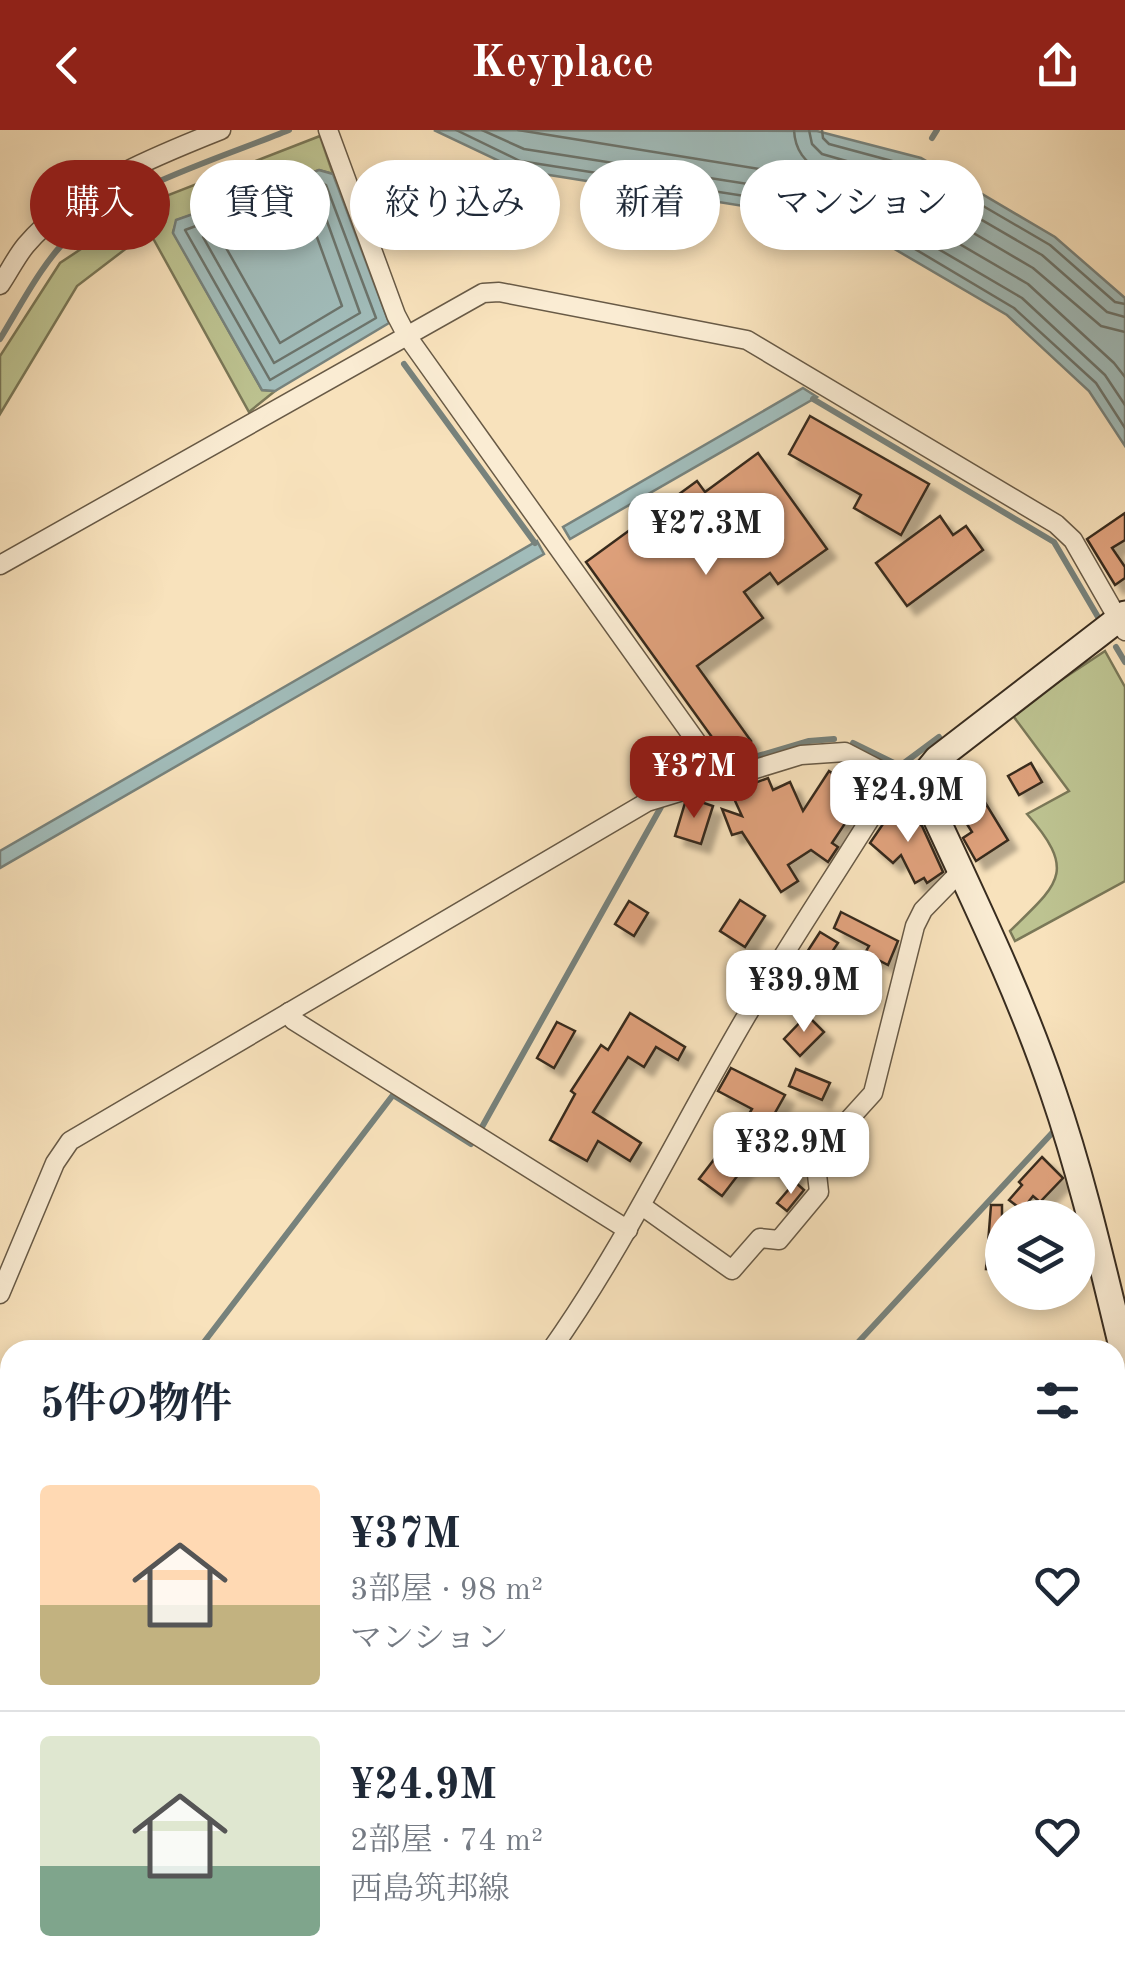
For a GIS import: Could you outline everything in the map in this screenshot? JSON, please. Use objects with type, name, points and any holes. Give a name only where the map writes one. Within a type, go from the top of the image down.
[{"type":"main road","points":[[1120,1340],[1085,1194],[1052,1090],[1011,984],[960,872],[910,781],[1123,621]]},
{"type":"street","points":[[0,285],[26,245],[70,205],[150,158],[222,130]]},
{"type":"street","points":[[330,135],[396,315],[408,336],[723,779]]},
{"type":"street","points":[[0,565],[482,293],[499,292],[748,340],[1056,524],[1072,540],[1123,621]]},
{"type":"street","points":[[0,1294],[55,1164],[70,1141],[647,802],[800,755],[845,752],[910,781],[880,803],[747,1015],[642,1206],[586,1302],[558,1340]]},
{"type":"street","points":[[642,1206],[732,1270],[760,1238],[780,1240],[819,1192],[815,1156],[873,1092],[915,926],[923,910],[960,872]]},
{"type":"street","points":[[289,1012],[294,1020],[628,1230]]},
{"type":"green space","points":[[320,136],[328,160],[258,160]]},
{"type":"green space","points":[[190,187],[190,215],[177,220],[173,232],[262,390],[275,391],[249,412],[159,250],[170,250],[170,194]]},
{"type":"green space","points":[[80,250],[124,250],[77,286],[0,414],[0,356],[60,263]]},
{"type":"green space","points":[[1105,651],[1125,687],[1125,881],[1015,941],[1010,931],[1040,901],[1056,877],[1053,850],[1027,814],[1069,791],[1011,713]]},
{"type":"water","points":[[434,130],[817,131],[924,160],[740,160],[740,205],[720,202],[720,160],[580,160],[580,180],[560,177],[560,160],[497,160]]},
{"type":"water","points":[[330,173],[333,174],[350,219],[350,250],[362,250],[389,323],[275,391],[262,390],[173,233],[176,220],[190,215],[190,250],[330,250]]},
{"type":"water","points":[[984,195],[1055,237],[1125,298],[1125,446],[1089,391],[1007,315],[896,250],[984,250]]},
{"type":"water","points":[[803,388],[817,397],[570,539],[563,527]]},
{"type":"water","points":[[537,541],[544,554],[0,868],[0,851]]},
{"type":"building","points":[[810,416],[929,484],[901,535],[854,508],[861,495],[789,454]]},
{"type":"building","points":[[758,453],[827,549],[778,584],[770,573],[744,592],[763,618],[697,666],[751,741],[727,758],[586,562],[697,481],[705,492]]},
{"type":"building","points":[[1125,513],[1125,540],[1112,548],[1125,567],[1125,578],[1115,585],[1087,539]]},
{"type":"building","points":[[940,516],[953,535],[966,526],[983,550],[907,606],[876,563]]},
{"type":"building","points":[[1031,763],[1042,782],[1019,795],[1008,776]]},
{"type":"building","points":[[829,771],[859,792],[841,819],[846,822],[832,843],[838,847],[828,862],[811,850],[788,865],[798,881],[781,892],[742,832],[732,835],[722,809],[742,816],[731,792],[768,778],[773,790],[790,782],[803,811]]},
{"type":"building","points":[[969,776],[1008,840],[976,861],[963,838],[972,832],[946,791]]},
{"type":"building","points":[[695,800],[713,806],[701,844],[675,836],[685,803]]},
{"type":"building","points":[[898,802],[922,826],[943,872],[927,883],[924,878],[915,883],[901,855],[893,863],[870,843]]},
{"type":"building","points":[[740,900],[765,916],[745,947],[720,931]]},
{"type":"building","points":[[629,901],[648,913],[634,936],[615,924]]},
{"type":"building","points":[[841,912],[898,941],[888,965],[865,953],[869,946],[834,928]]},
{"type":"building","points":[[820,932],[838,943],[824,964],[829,967],[818,983],[796,969]]},
{"type":"building","points":[[630,1013],[685,1047],[678,1060],[656,1047],[644,1067],[628,1057],[593,1112],[641,1143],[630,1161],[598,1141],[587,1161],[550,1140],[575,1094],[571,1091],[601,1045],[608,1050]]},
{"type":"building","points":[[807,1015],[824,1032],[800,1056],[784,1039]]},
{"type":"building","points":[[557,1022],[575,1031],[554,1068],[537,1058]]},
{"type":"building","points":[[731,1068],[785,1095],[771,1120],[775,1122],[767,1138],[801,1167],[790,1181],[754,1154],[722,1196],[699,1179],[729,1140],[732,1143],[752,1109],[718,1091]]},
{"type":"building","points":[[796,1069],[830,1083],[822,1100],[789,1086]]},
{"type":"building","points":[[1042,1157],[1063,1178],[1042,1200],[1033,1196],[1030,1200],[1009,1200],[1022,1185],[1019,1182]]},
{"type":"building","points":[[795,1182],[804,1190],[787,1211],[777,1203]]},
{"type":"waterway","points":[[0,339],[52,256],[94,216],[176,174],[289,130]]},
{"type":"waterway","points":[[932,138],[937,130]]},
{"type":"waterway","points":[[404,364],[535,543]]},
{"type":"waterway","points":[[813,399],[1054,542],[1098,617]]},
{"type":"waterway","points":[[1116,647],[1125,662]]},
{"type":"waterway","points":[[853,743],[900,766],[939,737]]},
{"type":"waterway","points":[[734,763],[809,741],[834,739]]},
{"type":"waterway","points":[[482,1127],[661,807]]},
{"type":"waterway","points":[[206,1340],[393,1095],[471,1144]]},
{"type":"waterway","points":[[860,1340],[1053,1132]]}]
